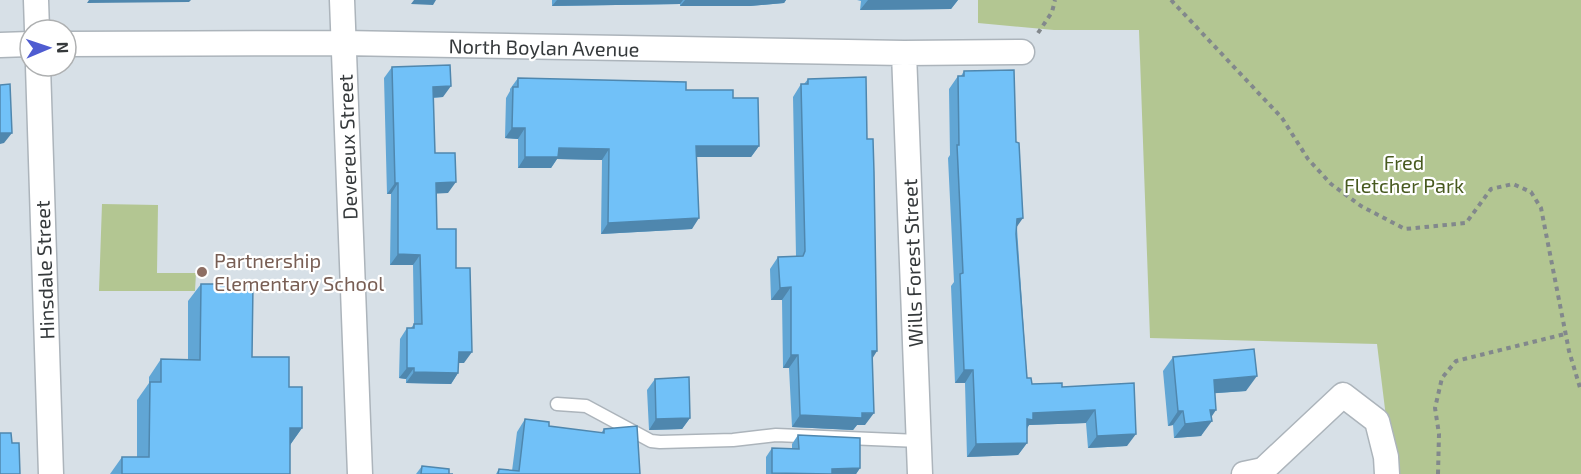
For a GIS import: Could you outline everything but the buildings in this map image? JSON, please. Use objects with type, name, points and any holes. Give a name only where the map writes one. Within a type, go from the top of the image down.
[{"type":"street","points":[[36,0],[37,18]]},
{"type":"street","name":"Devereux Street","points":[[342,0],[360,474]]},
{"type":"street","name":"North Boylan Avenue","points":[[78,44],[343,43],[904,53],[1022,52]]},
{"type":"street","points":[[0,45],[18,44]]},
{"type":"street","name":"Wills Forest Street","points":[[904,53],[920,474]]},
{"type":"street","name":"Hinsdale Street","points":[[38,78],[51,474]]},
{"type":"street","points":[[1244,474],[1263,470],[1343,395],[1377,421],[1387,474]]},
{"type":"lane","points":[[557,404],[586,406],[651,441],[672,444],[776,435],[919,441]]},
{"type":"path","points":[[1022,52],[1042,28],[1055,0]]},
{"type":"path","points":[[1171,0],[1282,118],[1308,159],[1331,184],[1361,206],[1405,229],[1443,226],[1466,223],[1491,189],[1513,184],[1531,192],[1541,208],[1566,334],[1581,391]]},
{"type":"path","points":[[1438,474],[1439,434],[1435,408],[1442,378],[1456,361],[1566,334]]},
{"type":"green space","name":"Fred Fletcher Park","points":[[978,0],[1581,0],[1581,474],[1393,474],[1377,344],[1150,338],[1139,30],[1054,30],[978,23]]},
{"type":"green space","points":[[102,204],[158,205],[157,273],[196,273],[195,291],[99,291]]},
{"type":"place","name":"Partnership Elementary School","points":[[202,272]]}]
